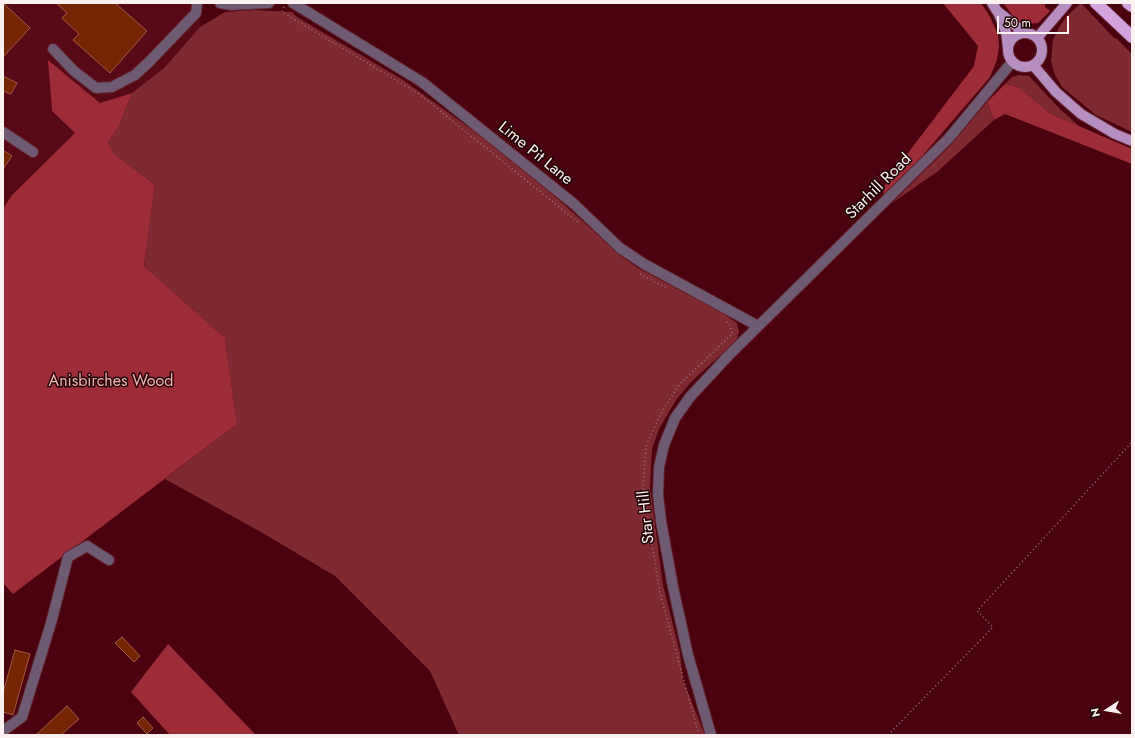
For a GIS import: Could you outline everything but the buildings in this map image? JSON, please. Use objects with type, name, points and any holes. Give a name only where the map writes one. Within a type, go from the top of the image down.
[{"type":"highway","points":[[1096,3],[1132,37]]},
{"type":"highway","points":[[1128,3],[1132,6]]},
{"type":"main road","points":[[1037,38],[1064,6]]},
{"type":"main road","points":[[995,7],[1025,34],[1037,38],[1040,42],[1042,53],[1037,62],[1033,65],[1022,67],[1012,62],[1008,49],[1006,32],[995,7]]},
{"type":"main road","points":[[1008,49],[1012,40],[1020,34],[1025,34]]},
{"type":"main road","points":[[1033,65],[1056,92],[1081,114],[1115,134],[1132,141]]},
{"type":"street","points":[[53,50],[74,71],[96,88],[112,87],[135,75],[149,62],[196,13],[197,3]]},
{"type":"street","points":[[220,3],[231,5],[269,3]]},
{"type":"street","name":"Lime Pit Lane","points":[[292,3],[422,82],[574,204],[620,248],[644,264],[758,326]]},
{"type":"street","name":"Starhill Road","points":[[758,326],[949,138],[1012,62]]},
{"type":"street","points":[[3,132],[33,152]]},
{"type":"street","name":"Star Hill","points":[[712,735],[688,655],[673,587],[661,521],[658,495],[659,467],[664,445],[675,418],[682,407],[728,356],[758,326]]},
{"type":"street","points":[[3,731],[22,717],[51,623],[68,557],[87,546],[109,560]]},
{"type":"path","points":[[288,3],[282,12],[419,94],[584,227]]},
{"type":"path","points":[[637,272],[668,289]]},
{"type":"path","points":[[699,735],[660,593],[643,488],[646,446],[660,415],[679,385],[732,334],[731,327],[724,319]]},
{"type":"path","points":[[888,735],[993,627],[977,611],[1132,442]]},
{"type":"shaded area","points":[[3,3],[201,3],[200,27],[164,68],[132,93],[100,103],[49,61],[52,111],[75,133],[12,195],[3,209]]},
{"type":"shaded area","points":[[1081,3],[1113,37],[1132,54],[1132,132],[1096,115],[1062,87],[1055,75],[1051,61],[1053,40],[1066,17]]},
{"type":"shaded area","points":[[254,10],[292,12],[297,17],[403,80],[485,139],[546,188],[621,256],[638,268],[721,312],[737,323],[739,332],[736,341],[691,382],[676,400],[659,429],[652,449],[650,488],[663,585],[680,653],[683,680],[705,735],[459,735],[430,671],[335,576],[261,532],[165,479],[237,424],[225,338],[144,266],[155,185],[113,153],[108,142],[118,128],[132,93],[164,68],[200,27],[225,12]]},
{"type":"shaded area","points":[[1019,75],[1029,76],[1060,109],[1079,126],[1051,114],[1017,86],[1005,84],[1012,77]]},
{"type":"shaded area","points":[[987,102],[994,120],[937,172],[892,203],[950,146]]},
{"type":"green space","points":[[943,3],[981,3],[989,15],[998,34],[999,47],[997,60],[990,77],[924,154],[890,191],[883,195],[886,182],[974,66],[978,46]]},
{"type":"green space","points":[[1003,3],[1045,3],[1045,7],[1050,11],[1038,23],[1028,24],[1017,21]]},
{"type":"green space","name":"Anisbirches Wood","points":[[48,60],[100,103],[132,93],[118,128],[108,142],[113,153],[155,185],[144,266],[225,338],[237,424],[13,594],[3,583],[3,209],[12,195],[75,133],[52,111]]},
{"type":"green space","points":[[1005,84],[1017,86],[1051,114],[1132,149],[1132,164],[1005,114],[994,120],[987,102]]},
{"type":"green space","points":[[168,644],[256,735],[170,735],[131,692]]}]
